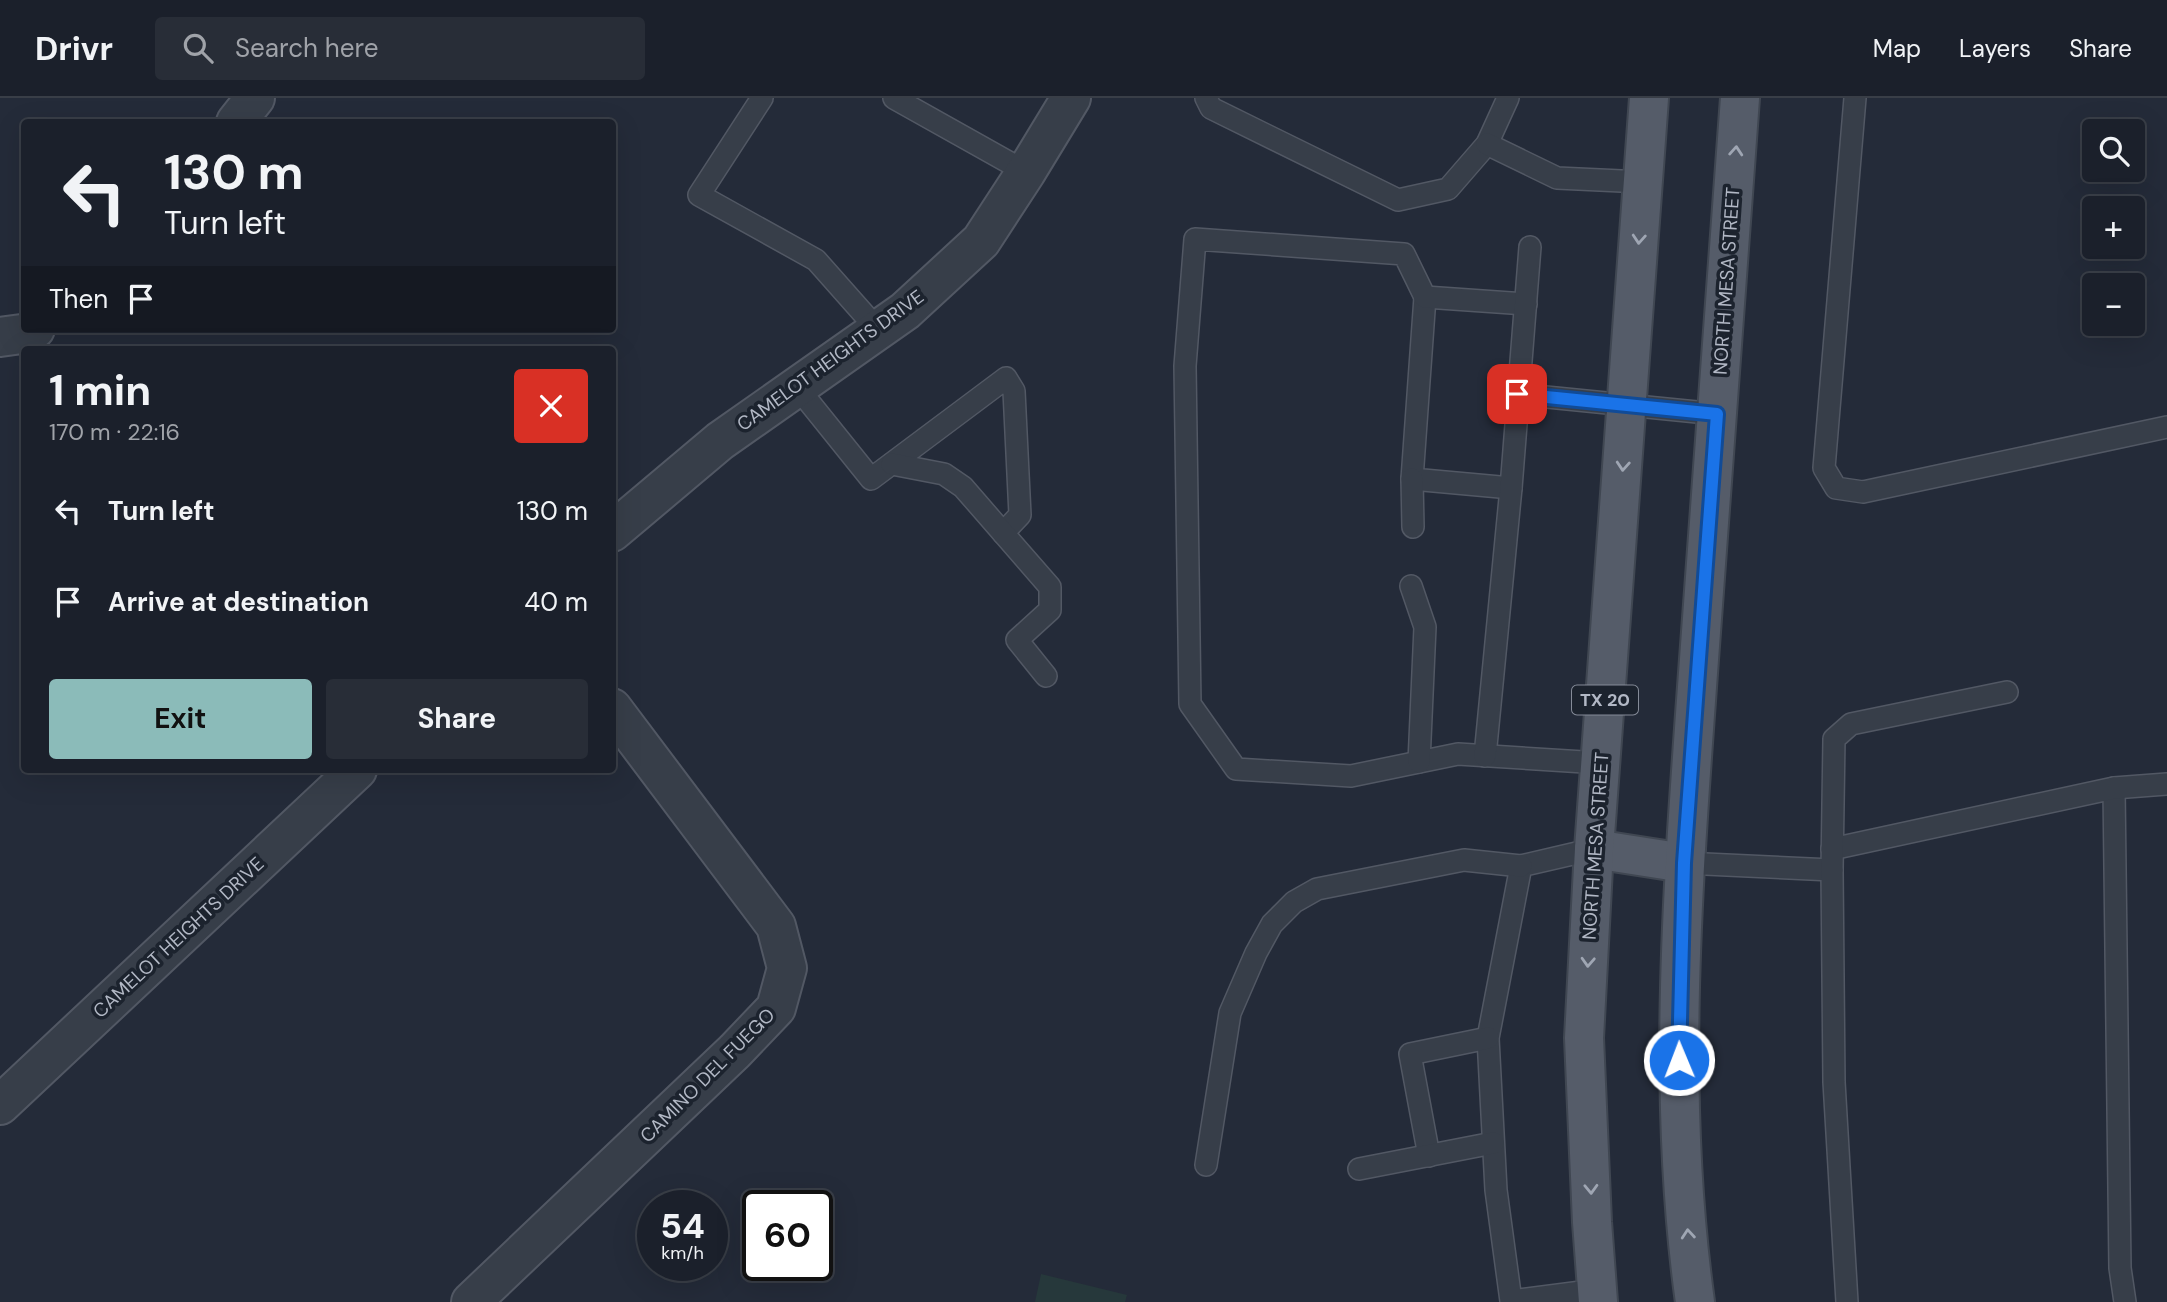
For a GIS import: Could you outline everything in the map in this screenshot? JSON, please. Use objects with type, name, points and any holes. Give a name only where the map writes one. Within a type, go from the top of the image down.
[{"type":"main road","name":"NORTH MESA STREET","points":[[1598,1296],[1591,1209],[1584,1038],[1594,849],[1649,98]]},
{"type":"main road","name":"NORTH MESA STREET","points":[[1695,1302],[1681,1135],[1678,1035],[1684,863],[1740,98]]},
{"type":"main road","points":[[1594,849],[1684,863]]},
{"type":"street","points":[[238,119],[255,98]]},
{"type":"street","name":"CAMELOT HEIGHTS DRIVE","points":[[616,529],[720,440],[905,311],[981,241],[1071,98]]},
{"type":"street","points":[[0,337],[29,333]]},
{"type":"street","name":"CAMINO DEL FUEGO","points":[[471,1302],[736,1051],[776,1008],[787,968],[776,926],[616,713]]},
{"type":"street","name":"CAMELOT HEIGHTS DRIVE","points":[[0,1105],[354,773]]},
{"type":"lane","points":[[762,98],[699,195],[816,260],[878,330]]},
{"type":"lane","points":[[894,98],[1026,172]]},
{"type":"lane","points":[[1206,98],[1211,108],[1398,200],[1448,188],[1487,144],[1508,98]]},
{"type":"lane","points":[[1855,98],[1824,468],[1836,488],[1863,492],[2167,427]]},
{"type":"lane","points":[[1487,144],[1557,178],[1643,182]]},
{"type":"lane","points":[[1413,527],[1412,478],[1425,297],[1404,254],[1195,239],[1185,366],[1190,704],[1236,769],[1352,776],[1458,754],[1600,763]]},
{"type":"lane","points":[[1485,756],[1511,488],[1530,247]]},
{"type":"lane","points":[[1425,297],[1526,304]]},
{"type":"lane","points":[[797,387],[871,479],[1006,378],[1014,391],[1020,515],[1003,533]]},
{"type":"lane","points":[[1517,394],[1717,414]]},
{"type":"lane","points":[[892,464],[944,474],[963,487],[1050,587],[1050,610],[1017,640],[1046,676]]},
{"type":"lane","points":[[1412,478],[1511,488]]},
{"type":"lane","points":[[1411,586],[1425,627],[1419,762]]},
{"type":"lane","points":[[1847,1302],[1834,1082],[1834,739],[1851,724],[2007,692]]},
{"type":"lane","points":[[1832,849],[2114,788],[2167,784]]},
{"type":"lane","points":[[2114,788],[2120,1268],[2125,1302]]},
{"type":"lane","points":[[1206,1165],[1230,1013],[1272,924],[1294,902],[1317,890],[1464,860],[1521,866],[1594,849]]},
{"type":"lane","points":[[1684,863],[1832,870]]},
{"type":"lane","points":[[1521,866],[1488,1038],[1496,1190],[1511,1301],[1598,1296]]},
{"type":"lane","points":[[1429,1156],[1410,1054],[1488,1038]]},
{"type":"lane","points":[[1359,1169],[1493,1143]]},
{"type":"shaded area","points":[[1041,1274],[1127,1295],[1125,1302],[1035,1302]]},
{"type":"route","points":[[1517,394],[1717,414],[1684,863],[1679,1060]]}]
